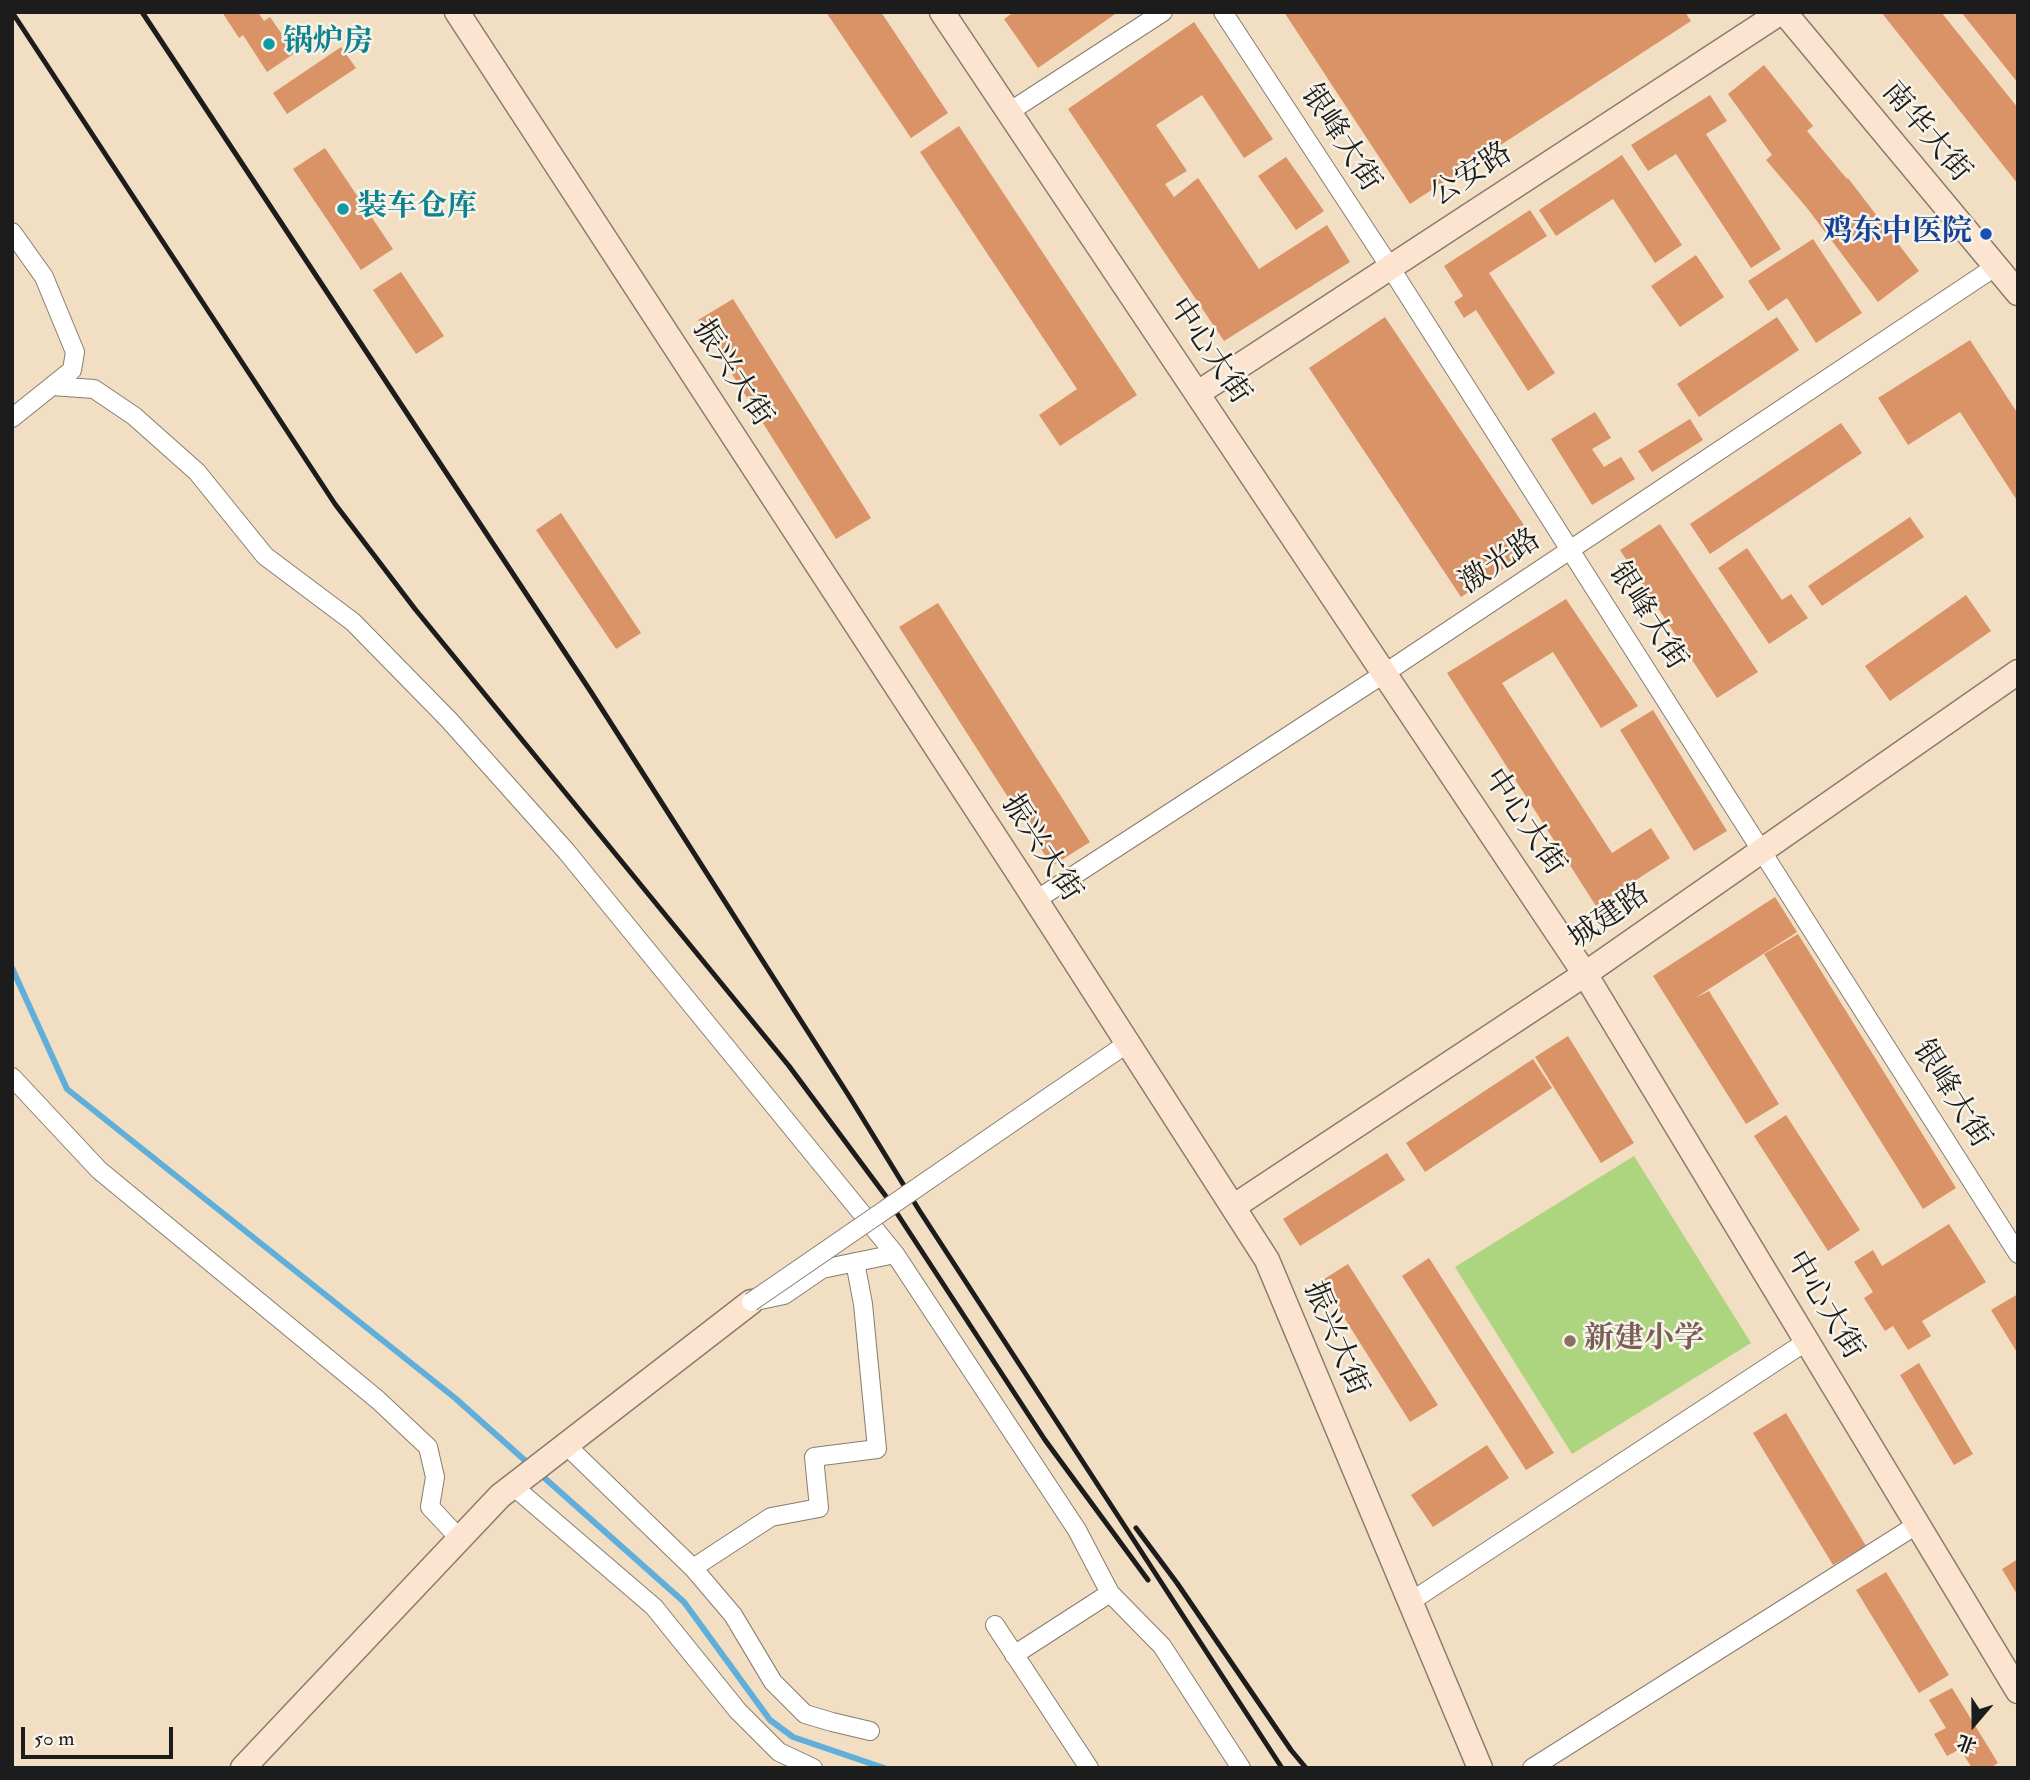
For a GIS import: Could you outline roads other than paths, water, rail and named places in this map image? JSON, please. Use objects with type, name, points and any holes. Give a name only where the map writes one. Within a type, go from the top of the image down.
[{"type":"street","name":"振兴大街","points":[[457,12],[1036,900],[1267,1261],[1480,1768]]},
{"type":"street","name":"中心大街","points":[[942,12],[1586,974],[2018,1691]]},
{"type":"street","points":[[1009,112],[1163,12]]},
{"type":"street","name":"银峰大街","points":[[1223,12],[1390,267],[2018,1254]]},
{"type":"street","name":"公安路","points":[[1198,393],[1782,12]]},
{"type":"street","name":"南华大街","points":[[1782,12],[2018,293]]},
{"type":"street","points":[[12,232],[44,277],[75,352],[72,370],[12,418]]},
{"type":"street","name":"激光路","points":[[1036,900],[1385,673],[1994,267]]},
{"type":"street","points":[[52,386],[93,389],[134,416],[197,472],[265,556],[353,622],[449,720],[566,851],[895,1254],[1077,1530],[1110,1593],[1162,1646],[1241,1768]]},
{"type":"street","name":"城建路","points":[[1233,1207],[1586,974],[2018,672]]},
{"type":"street","points":[[243,1768],[500,1496],[751,1302],[1128,1043]]},
{"type":"street","points":[[12,1077],[99,1170],[378,1400],[428,1447],[435,1478],[430,1507],[460,1539]]},
{"type":"street","points":[[751,1302],[783,1295],[822,1269],[895,1254]]},
{"type":"street","points":[[692,1568],[771,1517],[819,1508],[814,1457],[877,1449],[863,1304],[855,1262]]},
{"type":"street","points":[[1410,1602],[1807,1341]]},
{"type":"street","points":[[566,1445],[692,1568],[733,1615],[773,1682],[805,1714],[870,1731]]},
{"type":"street","points":[[528,1475],[654,1607],[738,1711],[779,1752],[813,1768]]},
{"type":"street","points":[[1532,1768],[1918,1524]]},
{"type":"street","points":[[1014,1655],[1110,1593]]},
{"type":"street","points":[[995,1625],[1089,1768]]},
{"type":"waterway","points":[[12,968],[67,1089],[455,1398],[529,1464]]},
{"type":"waterway","points":[[540,1474],[684,1602],[770,1720],[793,1737],[884,1768]]},
{"type":"railway","points":[[12,12],[335,504],[415,609],[789,1066],[885,1195],[1045,1440],[1148,1580]]},
{"type":"railway","points":[[142,12],[591,692],[919,1210],[1282,1768]]},
{"type":"railway","points":[[1136,1528],[1306,1768]]},
{"type":"place","name":"锅炉房","points":[[269,44]]},
{"type":"place","name":"装车仓库","points":[[343,209]]},
{"type":"place","name":"鸡东中医院","points":[[1986,234]]},
{"type":"place","name":"新建小学","points":[[1570,1341]]}]
